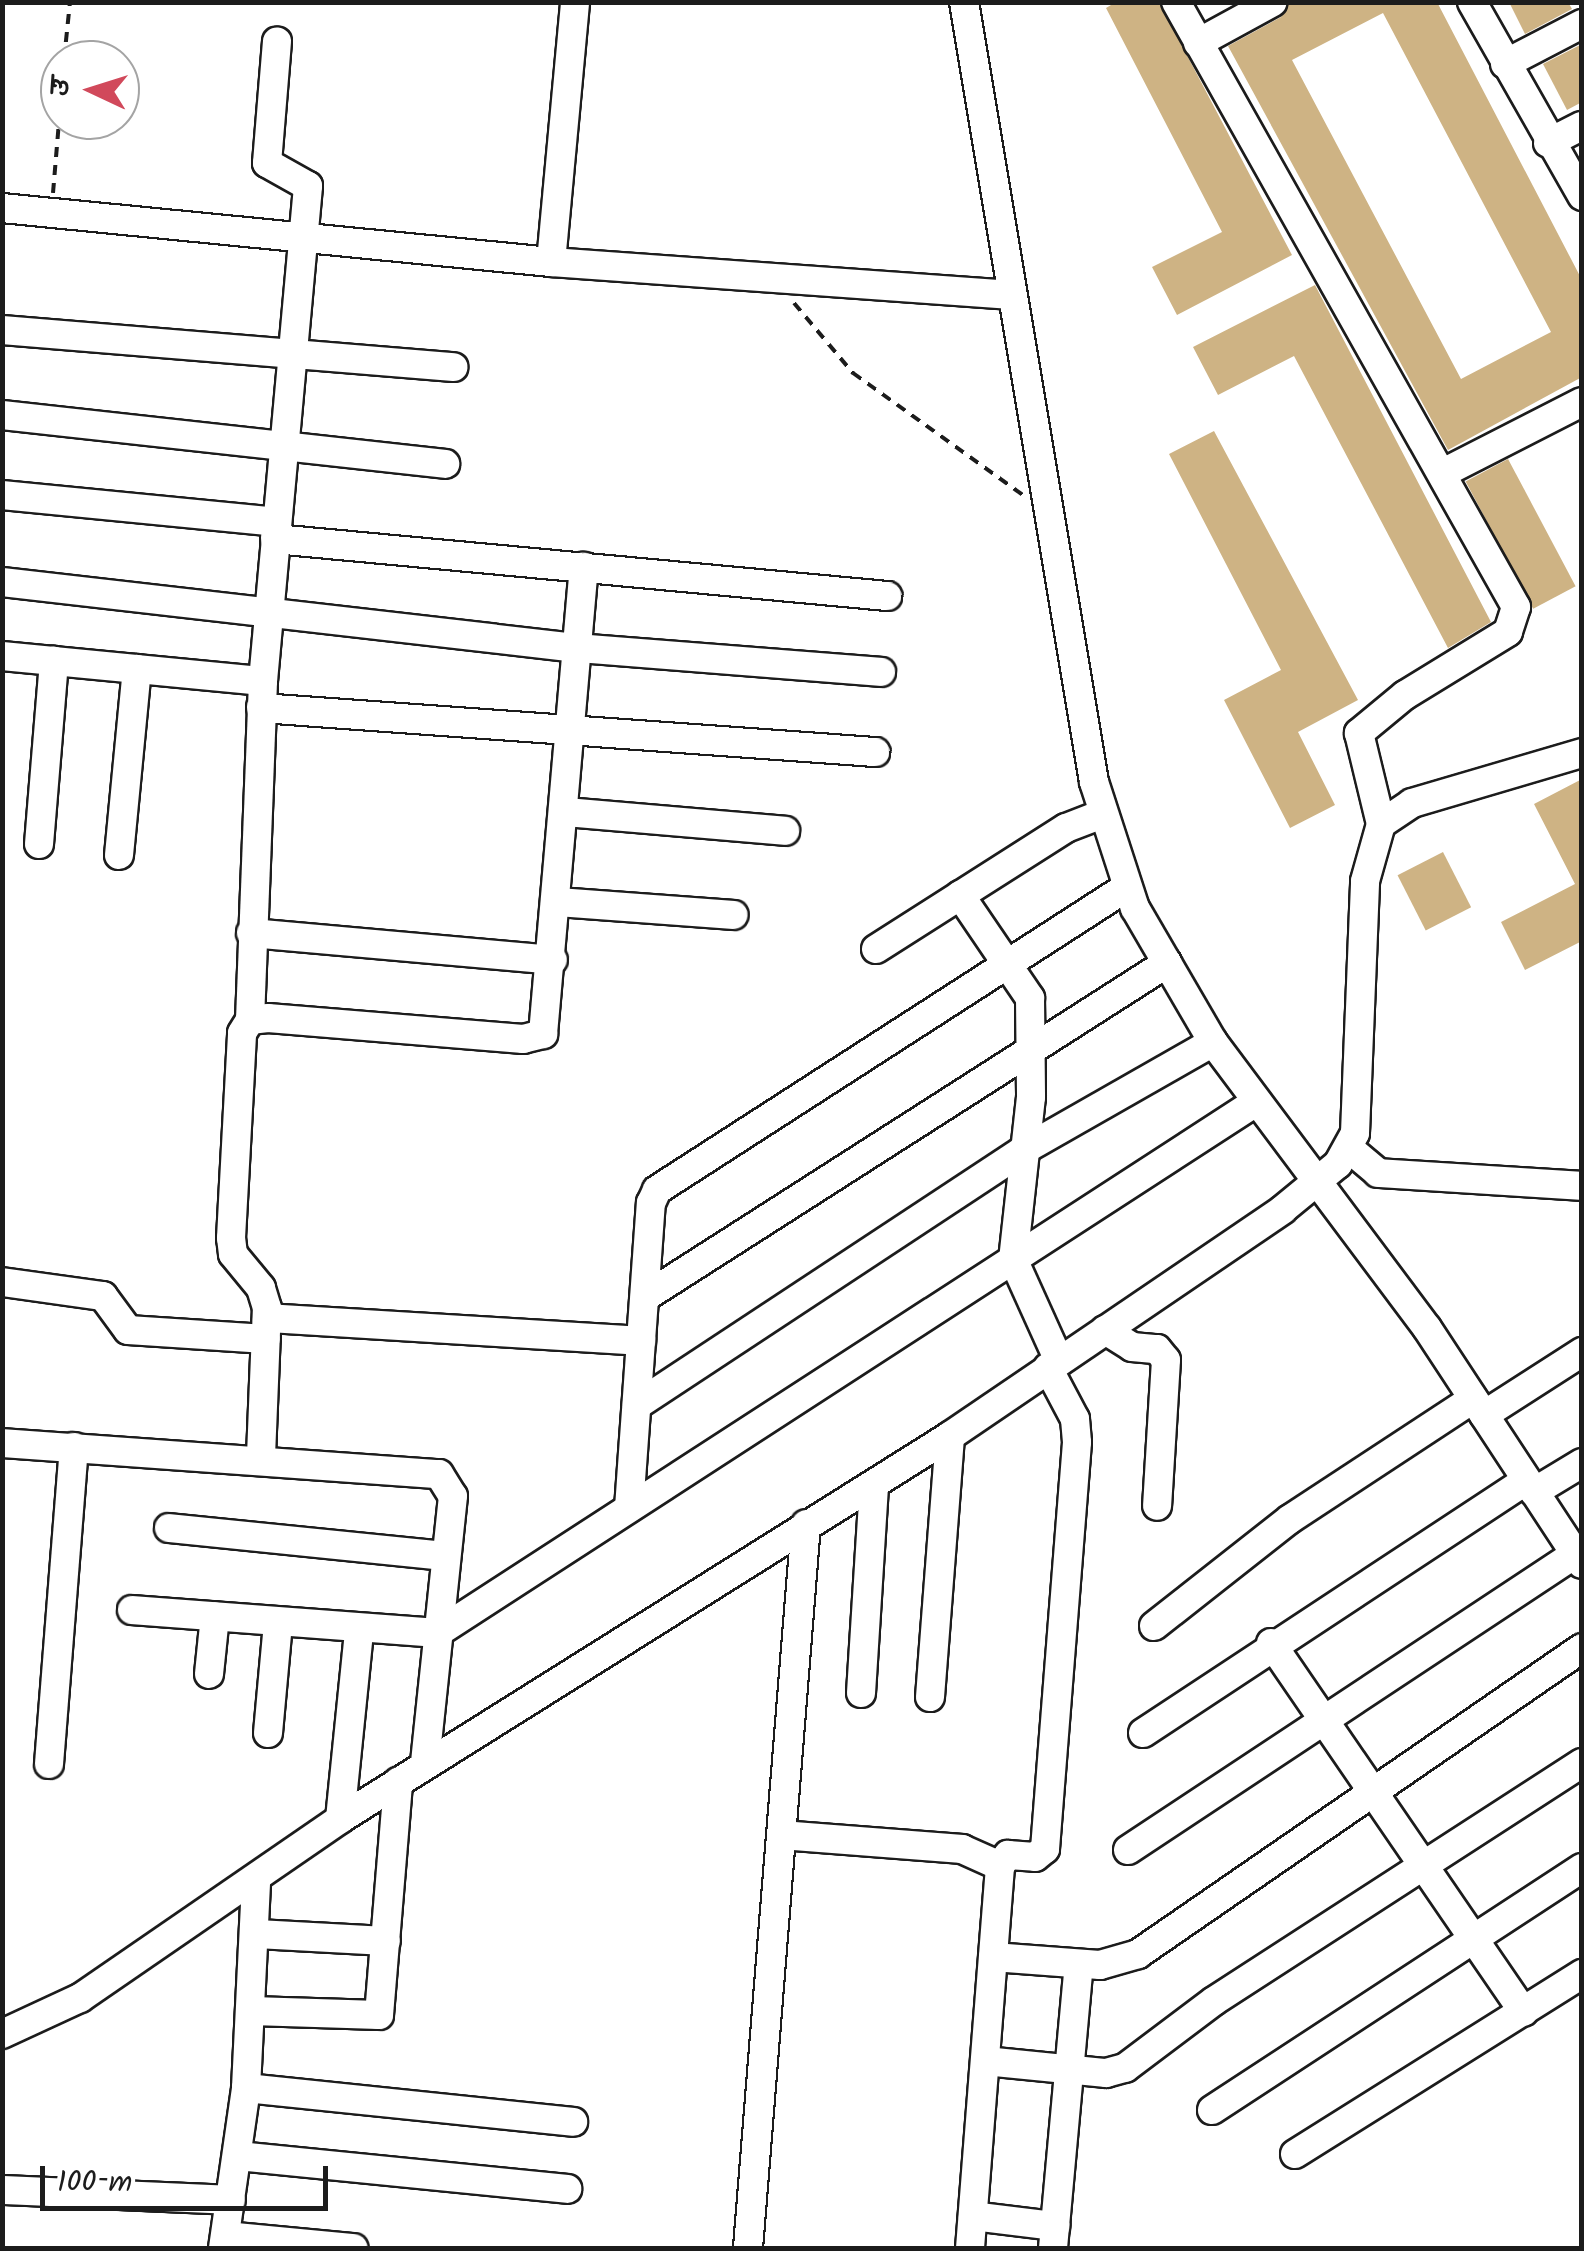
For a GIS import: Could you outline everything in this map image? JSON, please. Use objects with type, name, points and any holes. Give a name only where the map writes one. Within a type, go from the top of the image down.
[{"type":"street","points":[[552,262],[575,2]]},
{"type":"street","points":[[964,2],[1046,513],[1103,814],[1127,886],[1214,1042],[1478,1407],[1578,1559],[1321,1718],[1128,1850]]},
{"type":"street","points":[[2,2034],[80,1998],[425,1763],[950,1436],[1316,1182],[1351,1150],[1361,1062],[1365,880],[1381,824],[1358,733],[1515,622],[1510,590],[1176,2]]},
{"type":"street","points":[[1198,43],[1273,2]]},
{"type":"street","points":[[1472,2],[1548,143],[1582,196]]},
{"type":"street","points":[[1505,64],[1582,24]]},
{"type":"street","points":[[261,1456],[267,1328],[262,1288],[240,1266],[231,1238],[242,1033],[250,1020],[262,694],[304,238],[306,180],[275,173],[267,163],[277,41]]},
{"type":"street","points":[[1548,143],[1582,126]]},
{"type":"street","points":[[2,208],[552,262],[1012,295]]},
{"type":"street","points":[[2,330],[453,367]]},
{"type":"street","points":[[1442,474],[1582,402]]},
{"type":"street","points":[[2,415],[446,464]]},
{"type":"street","points":[[2,495],[584,567],[888,596]]},
{"type":"street","points":[[250,1020],[535,1038],[548,1026],[584,567]]},
{"type":"street","points":[[2,582],[577,648],[881,672]]},
{"type":"street","points":[[2,656],[138,669],[262,694],[571,728],[875,752]]},
{"type":"street","points":[[39,844],[54,661]]},
{"type":"street","points":[[119,855],[138,669]]},
{"type":"street","points":[[1381,824],[1412,802],[1579,760]]},
{"type":"street","points":[[564,812],[785,831]]},
{"type":"street","points":[[876,950],[1066,828],[1103,814]]},
{"type":"street","points":[[629,1508],[651,1203],[665,1181],[1012,963],[1127,886]]},
{"type":"street","points":[[960,895],[1012,963],[1030,998],[1033,1045],[1013,1258],[1075,1419],[1077,1442],[1045,1849],[1035,1857],[1008,1855],[1000,1866],[970,2248]]},
{"type":"street","points":[[558,902],[734,916]]},
{"type":"street","points":[[252,932],[553,960]]},
{"type":"street","points":[[644,1297],[1033,1045],[1167,963]]},
{"type":"street","points":[[637,1405],[1022,1151],[1214,1042]]},
{"type":"street","points":[[132,1610],[359,1631],[437,1633],[1256,1102]]},
{"type":"street","points":[[1351,1150],[1378,1173],[1582,1186]]},
{"type":"street","points":[[2,1282],[103,1296],[128,1330],[267,1328],[642,1342]]},
{"type":"street","points":[[1105,1330],[1132,1347],[1157,1349],[1166,1360],[1157,1506]]},
{"type":"street","points":[[1154,1626],[1290,1519],[1478,1407],[1582,1352]]},
{"type":"street","points":[[930,1696],[950,1436]]},
{"type":"street","points":[[2,1443],[261,1456],[439,1474],[453,1496],[425,1763]]},
{"type":"street","points":[[49,1764],[74,1447]]},
{"type":"street","points":[[1143,1733],[1271,1643],[1530,1486],[1582,1462]]},
{"type":"street","points":[[861,1693],[874,1484]]},
{"type":"street","points":[[748,2248],[806,1524]]},
{"type":"street","points":[[169,1528],[446,1556]]},
{"type":"street","points":[[209,1674],[215,1616]]},
{"type":"street","points":[[268,1733],[278,1624]]},
{"type":"street","points":[[340,1819],[359,1631]]},
{"type":"street","points":[[1271,1643],[1524,2012]]},
{"type":"street","points":[[993,1957],[1080,1965],[1121,1962],[1138,1954],[1582,1648]]},
{"type":"street","points":[[985,2061],[1068,2070],[1125,2068],[1582,1763]]},
{"type":"street","points":[[252,2012],[379,2014],[398,1782]]},
{"type":"street","points":[[781,1835],[962,1849],[1000,1866]]},
{"type":"street","points":[[1212,2110],[1582,1868]]},
{"type":"street","points":[[256,1880],[246,2088],[224,2242],[354,2248]]},
{"type":"street","points":[[256,1934],[386,1941]]},
{"type":"street","points":[[973,2216],[1054,2237],[1080,1965]]},
{"type":"street","points":[[1295,2154],[1582,1974]]},
{"type":"street","points":[[246,2088],[574,2122]]},
{"type":"street","points":[[238,2156],[568,2189]]},
{"type":"street","points":[[2,2190],[231,2200]]},
{"type":"path","points":[[66,40],[70,2]]},
{"type":"path","points":[[51,212],[57,140]]},
{"type":"path","points":[[771,276],[853,373],[1046,513]]},
{"type":"building","points":[[1116,2],[1159,2],[1292,255],[1177,315],[1152,267],[1222,232],[1106,8]]},
{"type":"building","points":[[1290,2],[1437,2],[1582,280],[1582,377],[1448,450],[1228,46],[1281,17]],"holes":[[[1383,13],[1551,332],[1461,379],[1292,60]]]},
{"type":"building","points":[[1509,2],[1568,2],[1572,9],[1525,34]]},
{"type":"building","points":[[1582,44],[1582,102],[1567,110],[1543,64]]},
{"type":"building","points":[[1315,285],[1491,622],[1448,648],[1294,356],[1218,395],[1193,347]]},
{"type":"building","points":[[1214,431],[1358,700],[1298,732],[1335,805],[1290,828],[1224,700],[1281,670],[1169,454]]},
{"type":"building","points":[[1508,459],[1576,586],[1533,609],[1466,482]]},
{"type":"building","points":[[1582,779],[1582,941],[1525,970],[1501,922],[1575,884],[1534,804]]},
{"type":"building","points":[[1443,852],[1471,907],[1426,930],[1398,875]]}]
